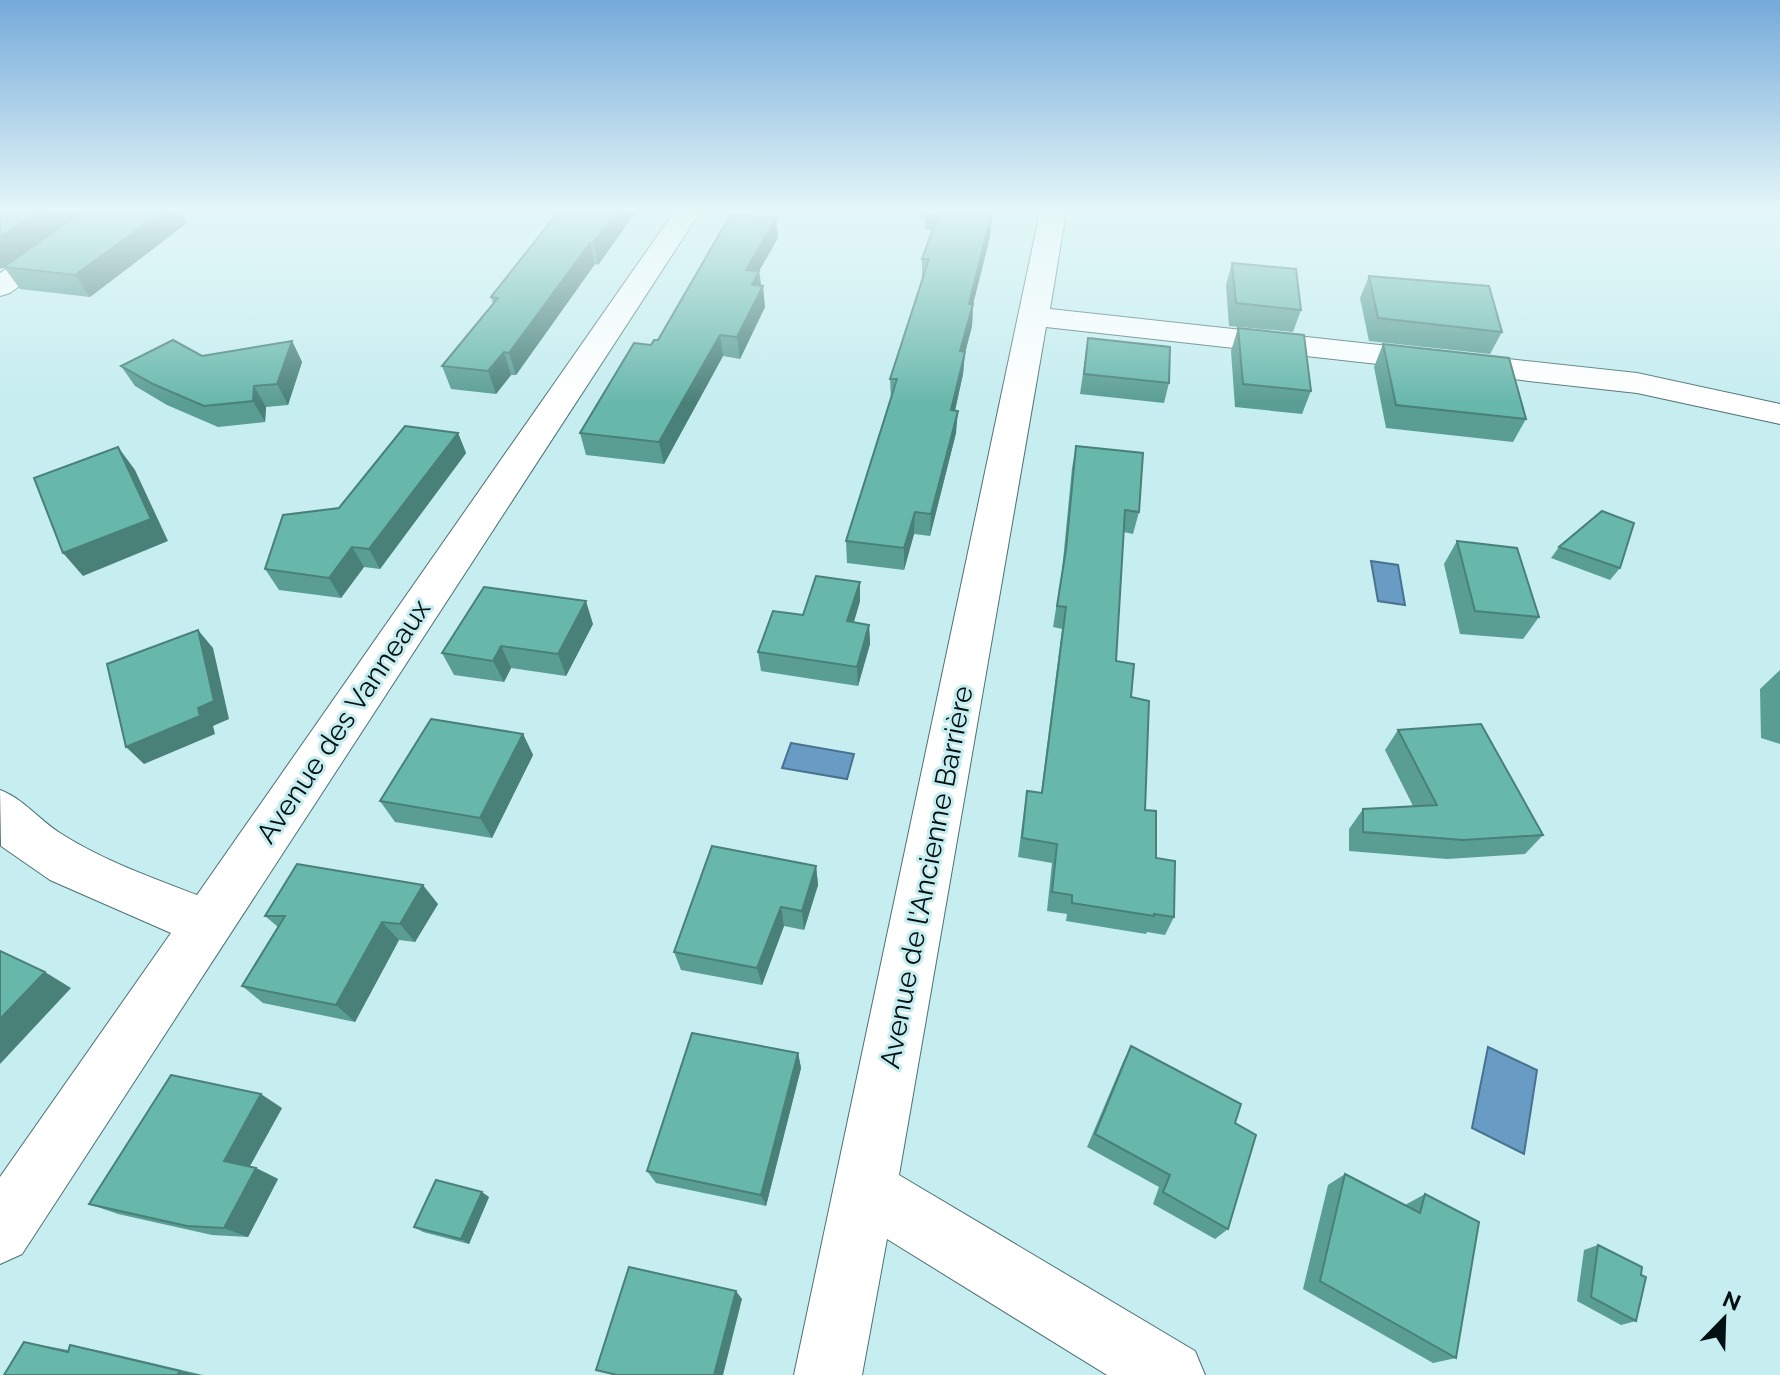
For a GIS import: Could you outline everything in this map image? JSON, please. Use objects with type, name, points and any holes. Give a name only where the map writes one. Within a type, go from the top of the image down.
[{"type":"street","name":"Avenue des Vanneaux","points":[[0,1232],[644,276]]},
{"type":"street","name":"Avenue de l'Ancienne Barrière","points":[[828,1375],[1042,276]]},
{"type":"street","points":[[1035,317],[1637,383],[1780,414]]},
{"type":"street","points":[[0,811],[10,824],[75,869],[207,923]]},
{"type":"street","points":[[865,1190],[1171,1375]]},
{"type":"water","points":[[1371,561],[1398,565],[1405,605],[1378,601]]},
{"type":"water","points":[[791,743],[854,754],[847,779],[782,768]]},
{"type":"water","points":[[1488,1047],[1537,1070],[1524,1154],[1472,1128]]},
{"type":"building","points":[[507,276],[566,276],[509,353],[504,352],[488,371],[442,366],[498,298],[491,297]]},
{"type":"building","points":[[695,276],[756,276],[752,285],[763,286],[737,337],[720,335],[659,442],[580,433],[634,343],[651,345],[658,340]]},
{"type":"building","points":[[923,276],[976,276],[969,304],[973,304],[960,351],[965,352],[951,410],[958,411],[931,514],[915,512],[904,548],[846,541],[897,379],[890,379]]},
{"type":"building","points":[[1233,276],[1297,276],[1301,310],[1236,303]]},
{"type":"building","points":[[1369,276],[1489,286],[1502,332],[1378,318]]},
{"type":"building","points":[[1238,328],[1304,335],[1311,391],[1243,384]]},
{"type":"building","points":[[1088,338],[1170,347],[1169,383],[1084,374]]},
{"type":"building","points":[[173,340],[202,356],[292,341],[277,384],[254,386],[253,401],[204,406],[121,366]]},
{"type":"building","points":[[1383,344],[1509,358],[1526,419],[1396,405]]},
{"type":"building","points":[[405,426],[458,433],[369,549],[352,547],[329,578],[265,569],[283,515],[339,508]]},
{"type":"building","points":[[1076,446],[1143,453],[1139,512],[1125,510],[1116,661],[1134,664],[1131,697],[1149,701],[1145,810],[1156,811],[1156,858],[1175,861],[1174,917],[1072,903],[1072,895],[1052,892],[1057,844],[1022,838],[1027,791],[1042,793],[1066,607],[1057,606]]},
{"type":"building","points":[[118,447],[151,519],[63,553],[34,478]]},
{"type":"building","points":[[1602,511],[1634,523],[1620,568],[1559,547]]},
{"type":"building","points":[[1457,541],[1517,548],[1539,617],[1475,611]]},
{"type":"building","points":[[816,576],[860,582],[847,621],[869,625],[857,667],[758,652],[773,611],[803,615]]},
{"type":"building","points":[[484,587],[586,601],[558,654],[501,646],[493,661],[442,653]]},
{"type":"building","points":[[198,630],[214,701],[198,708],[200,716],[126,747],[107,664]]},
{"type":"building","points":[[431,719],[523,734],[480,818],[380,801]]},
{"type":"building","points":[[1481,724],[1543,835],[1463,840],[1363,832],[1363,809],[1437,805],[1398,730]]},
{"type":"building","points":[[712,846],[816,866],[802,911],[781,907],[757,968],[674,952]]},
{"type":"building","points":[[297,864],[423,885],[400,924],[382,922],[336,1005],[242,986],[285,916],[265,916]]},
{"type":"building","points":[[0,951],[45,972],[0,1019]]},
{"type":"building","points":[[692,1033],[798,1053],[761,1195],[647,1171]]},
{"type":"building","points":[[1131,1046],[1241,1104],[1235,1123],[1256,1135],[1228,1229],[1163,1192],[1170,1175],[1095,1134]]},
{"type":"building","points":[[171,1075],[261,1094],[224,1161],[256,1168],[224,1228],[187,1226],[89,1204]]},
{"type":"building","points":[[1345,1174],[1420,1213],[1425,1194],[1479,1222],[1456,1358],[1320,1281]]},
{"type":"building","points":[[436,1180],[482,1192],[461,1239],[414,1227]]},
{"type":"building","points":[[1598,1245],[1642,1267],[1641,1275],[1646,1277],[1636,1321],[1591,1297]]},
{"type":"building","points":[[629,1267],[736,1291],[714,1375],[617,1375],[596,1370]]},
{"type":"building","points":[[24,1342],[68,1352],[70,1345],[180,1371],[177,1375],[4,1375]]}]
